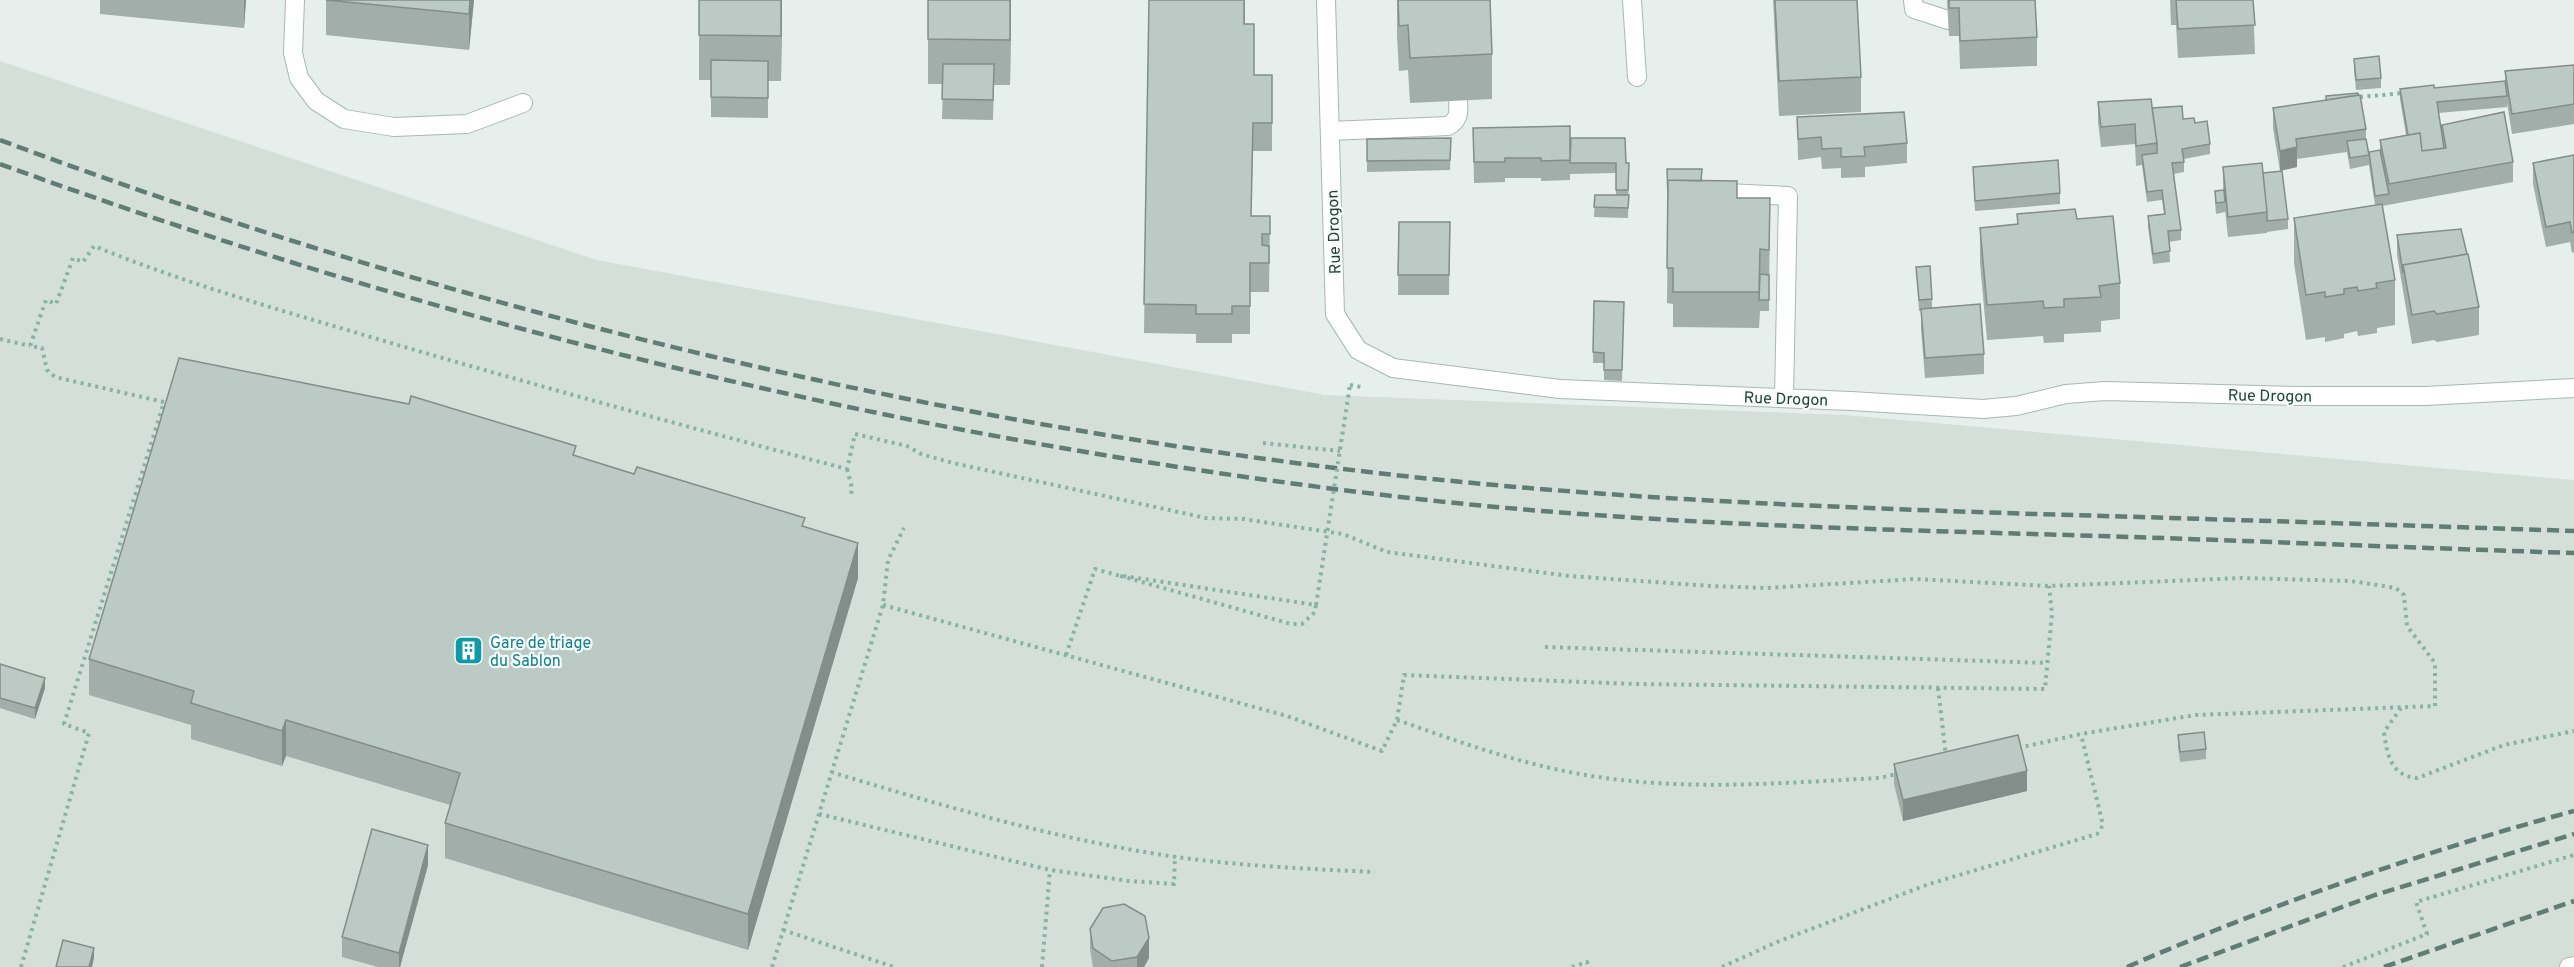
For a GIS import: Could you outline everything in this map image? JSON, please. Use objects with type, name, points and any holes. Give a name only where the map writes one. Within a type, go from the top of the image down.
[{"type":"street","points":[[296,0],[293,53],[299,78],[316,101],[344,119],[394,127],[467,124],[523,103]]},
{"type":"street","name":"Rue Drogon","points":[[1326,0],[1335,314],[1358,350],[1393,368],[1560,389],[1983,409],[2016,406],[2066,394],[2105,391],[2298,396],[2425,396],[2574,388]]},
{"type":"street","points":[[1632,0],[1636,77]]},
{"type":"street","points":[[1913,0],[1914,9],[1948,20]]},
{"type":"street","points":[[1330,131],[1448,126],[1455,122],[1459,113],[1458,100]]},
{"type":"street","points":[[1726,193],[1788,195],[1784,398]]},
{"type":"street","points":[[2569,967],[2574,966]]},
{"type":"path","points":[[2360,97],[2407,93]]},
{"type":"path","points":[[30,346],[46,300],[56,304],[73,258],[83,262],[94,246],[179,280],[378,339],[639,415],[848,469]]},
{"type":"path","points":[[0,339],[42,348],[47,370],[55,376],[164,402],[64,724],[89,733],[21,967]]},
{"type":"path","points":[[1066,655],[1095,569],[1291,624],[1302,624],[1311,618],[1316,605],[1350,386]]},
{"type":"path","points":[[851,495],[848,469],[855,434],[907,446],[921,454],[953,462],[1206,519],[1243,519],[1332,532],[1343,534],[1387,552],[1569,576],[1766,588],[1915,579],[2049,586],[2242,578],[2351,581],[2396,588],[2404,595],[2407,626],[2435,663],[2435,706],[2196,715],[2081,734],[2014,749]]},
{"type":"path","points":[[1263,443],[1340,451]]},
{"type":"path","points":[[772,967],[883,605],[888,560],[904,528]]},
{"type":"path","points":[[1117,575],[1316,605]]},
{"type":"path","points":[[883,605],[1287,716],[1382,751],[1396,720],[1404,675],[1636,684],[2045,689],[2052,612],[2049,586]]},
{"type":"path","points":[[1545,647],[2047,663]]},
{"type":"path","points":[[1938,688],[1947,764]]},
{"type":"path","points":[[2401,708],[2384,732],[2388,754],[2398,773],[2407,777],[2425,776],[2504,745],[2574,731]]},
{"type":"path","points":[[1396,720],[1530,764],[1631,781],[1744,783],[1819,781],[1879,778],[1902,773]]},
{"type":"path","points":[[1722,967],[1777,942],[1929,884],[2097,834],[2103,825],[2081,734]]},
{"type":"path","points":[[831,772],[1023,826],[1175,856],[1288,867],[1375,872]]},
{"type":"path","points":[[819,814],[1050,870],[1129,881],[1174,884],[1175,856]]},
{"type":"path","points":[[2343,967],[2427,934],[2416,902],[2574,855]]},
{"type":"path","points":[[1042,967],[1050,870]]},
{"type":"path","points":[[783,930],[894,967]]},
{"type":"path","points":[[1572,967],[1587,962],[1589,967]]},
{"type":"shaded area","points":[[0,61],[597,260],[1325,395],[1845,415],[2574,480],[2574,967],[0,967]]},
{"type":"building","points":[[326,0],[470,0],[469,14]]},
{"type":"building","points":[[699,0],[781,0],[781,36],[699,35]]},
{"type":"building","points":[[928,0],[1010,0],[1010,40],[928,39]]},
{"type":"building","points":[[1149,0],[1244,0],[1244,24],[1254,24],[1254,75],[1272,75],[1272,123],[1253,123],[1251,216],[1270,216],[1270,234],[1262,234],[1262,245],[1269,246],[1269,263],[1250,263],[1250,306],[1232,306],[1232,314],[1196,314],[1196,305],[1144,304]]},
{"type":"building","points":[[1398,0],[1490,0],[1492,54],[1410,58],[1408,25],[1399,26]]},
{"type":"building","points":[[1775,0],[1857,0],[1861,77],[1779,81]]},
{"type":"building","points":[[1949,0],[2035,0],[2037,37],[1960,41],[1959,8],[1949,8]]},
{"type":"building","points":[[2176,0],[2253,0],[2255,25],[2178,29]]},
{"type":"building","points":[[2379,56],[2381,78],[2356,80],[2354,59]]},
{"type":"building","points":[[711,60],[768,61],[768,98],[711,97]]},
{"type":"building","points":[[943,64],[994,64],[993,100],[942,99]]},
{"type":"building","points":[[2574,65],[2574,104],[2512,114],[2505,71]]},
{"type":"building","points":[[2505,81],[2507,96],[2437,102],[2444,148],[2422,151],[2420,133],[2408,135],[2400,89]]},
{"type":"building","points":[[2358,93],[2358,95],[2326,100],[2326,96]]},
{"type":"building","points":[[2360,95],[2366,129],[2296,139],[2297,147],[2280,151],[2273,108]]},
{"type":"building","points":[[2151,99],[2157,143],[2136,146],[2135,124],[2101,127],[2098,102]]},
{"type":"building","points":[[2182,106],[2183,119],[2194,118],[2195,123],[2207,121],[2210,144],[2182,149],[2184,162],[2172,163],[2181,230],[2168,231],[2170,251],[2153,254],[2148,216],[2165,214],[2162,190],[2147,192],[2142,155],[2157,153],[2152,108]]},
{"type":"building","points":[[1904,112],[1907,143],[1864,147],[1865,156],[1841,157],[1841,148],[1822,149],[1821,137],[1798,139],[1797,117]]},
{"type":"building","points":[[2504,112],[2513,162],[2389,184],[2380,140],[2420,133],[2422,151],[2446,148],[2442,125]]},
{"type":"building","points":[[1570,126],[1570,160],[1541,161],[1541,158],[1505,158],[1505,162],[1474,162],[1473,128]]},
{"type":"building","points":[[1451,138],[1450,160],[1367,161],[1367,139]]},
{"type":"building","points":[[1571,138],[1625,138],[1626,163],[1629,163],[1628,190],[1616,190],[1616,163],[1570,163]]},
{"type":"building","points":[[2366,139],[2369,155],[2350,158],[2347,141]]},
{"type":"building","points":[[2380,150],[2389,194],[2375,196],[2369,152]]},
{"type":"building","points":[[2574,155],[2574,232],[2572,233],[2570,222],[2546,227],[2533,163]]},
{"type":"building","points":[[2058,160],[2060,193],[1975,201],[1973,167]]},
{"type":"building","points":[[2262,163],[2267,212],[2228,217],[2223,167]]},
{"type":"building","points":[[1667,169],[1702,169],[1701,181],[1668,180],[1668,198]]},
{"type":"building","points":[[2282,171],[2288,219],[2267,221],[2263,173]]},
{"type":"building","points":[[1668,180],[1737,181],[1737,198],[1770,198],[1769,250],[1760,249],[1759,292],[1673,292],[1673,268],[1667,268]]},
{"type":"building","points":[[2224,190],[2225,202],[2216,203],[2215,191]]},
{"type":"building","points":[[1595,195],[1629,195],[1628,208],[1594,207]]},
{"type":"building","points":[[2382,204],[2395,280],[2376,283],[2377,288],[2358,291],[2357,287],[2344,289],[2344,294],[2325,297],[2325,292],[2306,295],[2294,218]]},
{"type":"building","points":[[2075,209],[2077,219],[2113,216],[2120,283],[2099,286],[2101,297],[2064,299],[2064,307],[2044,308],[2043,301],[1987,305],[1980,228],[2018,224],[2017,214]]},
{"type":"building","points":[[1399,222],[1450,222],[1449,275],[1398,275]]},
{"type":"building","points":[[2461,229],[2467,254],[2403,265],[2403,273],[2397,235]]},
{"type":"building","points":[[2468,254],[2479,307],[2437,314],[2434,311],[2412,315],[2403,265]]},
{"type":"building","points":[[1930,266],[1932,299],[1919,300],[1916,267]]},
{"type":"building","points":[[1760,274],[1769,275],[1769,300],[1759,300]]},
{"type":"building","points":[[1594,301],[1624,302],[1622,370],[1604,370],[1604,353],[1593,352]]},
{"type":"building","points":[[1980,304],[1984,354],[1925,358],[1921,309]]},
{"type":"building","name":"Gare de triage du Sablon","points":[[179,358],[409,404],[411,396],[576,446],[573,455],[634,474],[637,467],[805,518],[802,526],[858,543],[748,914],[445,823],[460,773],[286,720],[282,731],[191,703],[194,691],[89,659]]},
{"type":"building","points":[[0,664],[45,678],[35,708],[0,698]]},
{"type":"building","points":[[2204,732],[2206,749],[2180,752],[2178,735]]},
{"type":"building","points":[[2018,735],[2027,771],[1903,800],[1894,764]]},
{"type":"building","points":[[372,829],[428,845],[399,953],[342,937]]},
{"type":"building","points":[[1124,904],[1145,916],[1149,938],[1137,957],[1112,961],[1093,948],[1090,929],[1103,908]]},
{"type":"building","points":[[63,940],[94,948],[89,967],[56,967]]},
{"type":"railway","points":[[0,140],[170,201],[342,256],[516,307],[692,352],[868,391],[1046,425],[1225,453],[1483,484],[1719,501],[2574,531]]},
{"type":"railway","points":[[0,164],[169,223],[340,277],[513,326],[686,371],[861,410],[1037,444],[1214,472],[1392,496],[1657,519],[1834,528],[2574,553]]},
{"type":"railway","points":[[2127,967],[2237,922],[2348,881],[2460,844],[2574,811]]},
{"type":"railway","points":[[2180,967],[2375,895],[2574,834]]},
{"type":"railway","points":[[2384,967],[2574,901]]},
{"type":"place","name":"Gare de triage du Sablon","points":[[469,651]]}]
